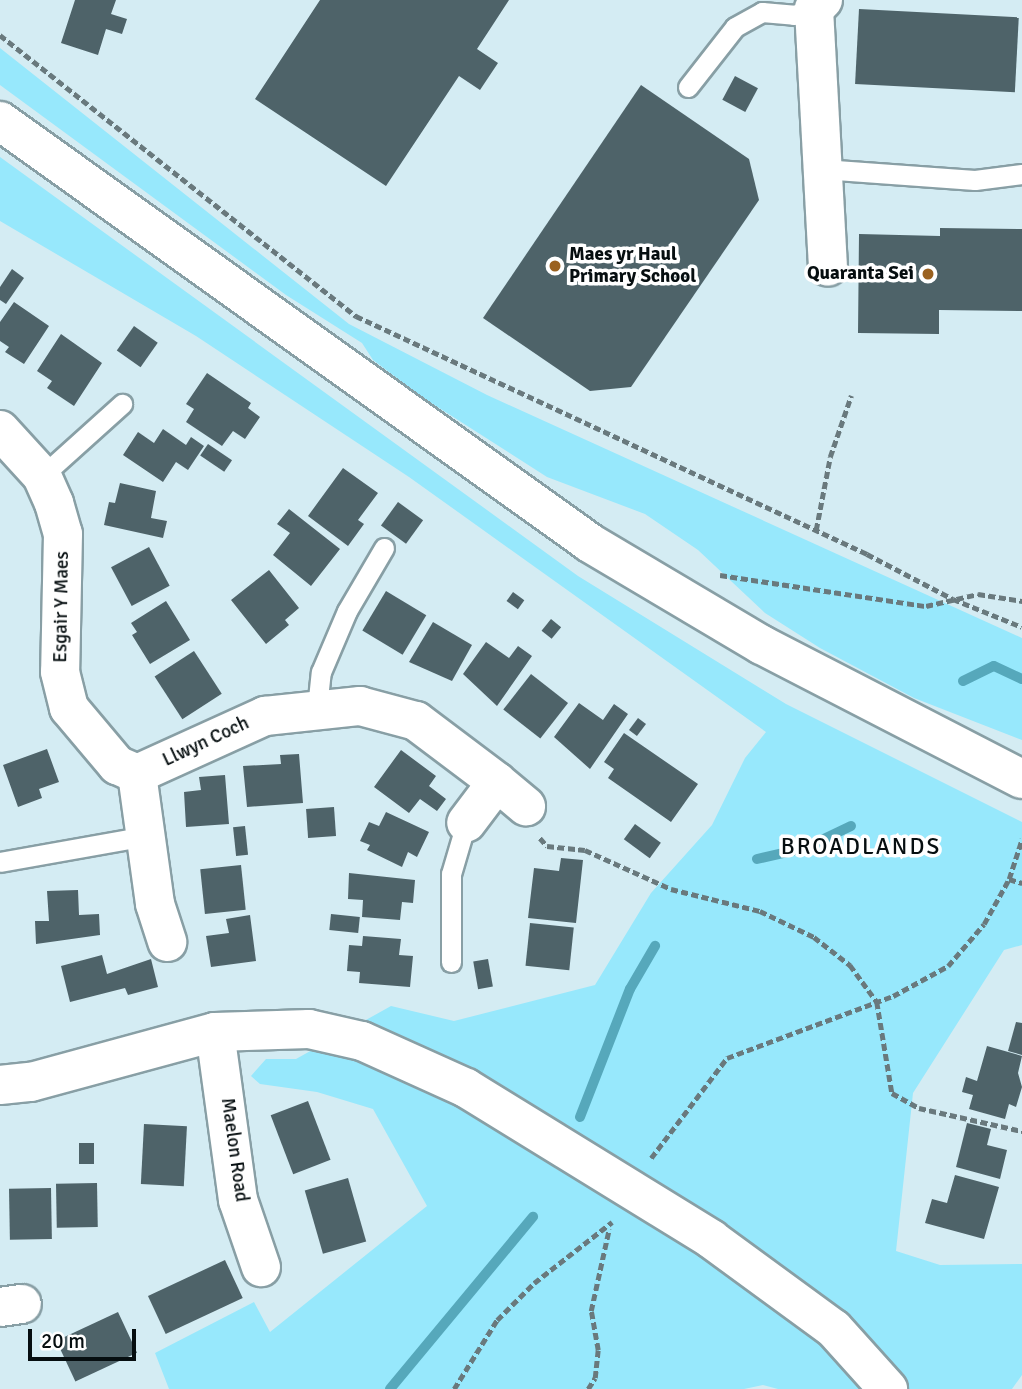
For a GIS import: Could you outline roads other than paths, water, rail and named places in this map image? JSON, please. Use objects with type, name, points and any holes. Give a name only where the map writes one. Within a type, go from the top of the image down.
[{"type":"street","points":[[818,4],[822,169],[828,267]]},
{"type":"street","points":[[0,121],[590,543],[876,707],[1022,779]]},
{"type":"street","name":"Esgair Y Maes","points":[[0,430],[42,476],[63,534],[60,672],[69,708],[98,746],[117,765],[137,774]]},
{"type":"street","name":"Llwyn Coch","points":[[137,774],[232,728],[265,716],[317,708],[360,706],[416,721],[526,806]]},
{"type":"street","points":[[137,774],[155,904],[167,942]]},
{"type":"street","points":[[466,823],[497,782]]},
{"type":"street","points":[[0,1086],[31,1082],[215,1032],[322,1032],[362,1041],[466,1088],[763,1275],[834,1329],[888,1389]]},
{"type":"street","name":"Maelon Road","points":[[215,1032],[239,1200],[261,1267]]},
{"type":"lane","points":[[688,87],[735,27],[762,12],[794,16],[818,4]]},
{"type":"lane","points":[[822,169],[975,180],[1022,174]]},
{"type":"lane","points":[[42,476],[122,404]]},
{"type":"lane","points":[[317,708],[321,672],[348,611],[384,548]]},
{"type":"lane","points":[[451,962],[451,874],[466,823]]},
{"type":"lane","points":[[0,862],[146,836]]},
{"type":"waterway","points":[[963,681],[994,666],[1022,679]]},
{"type":"waterway","points":[[757,859],[805,848],[851,826]]},
{"type":"waterway","points":[[580,1117],[630,989],[655,946]]},
{"type":"waterway","points":[[390,1389],[533,1217]]},
{"type":"place","name":"Maes yr Haul Primary School","points":[[555,266]]},
{"type":"place","name":"Quaranta Sei","points":[[928,274]]},
{"type":"district","name":"BROADLANDS","points":[[861,847]]}]
